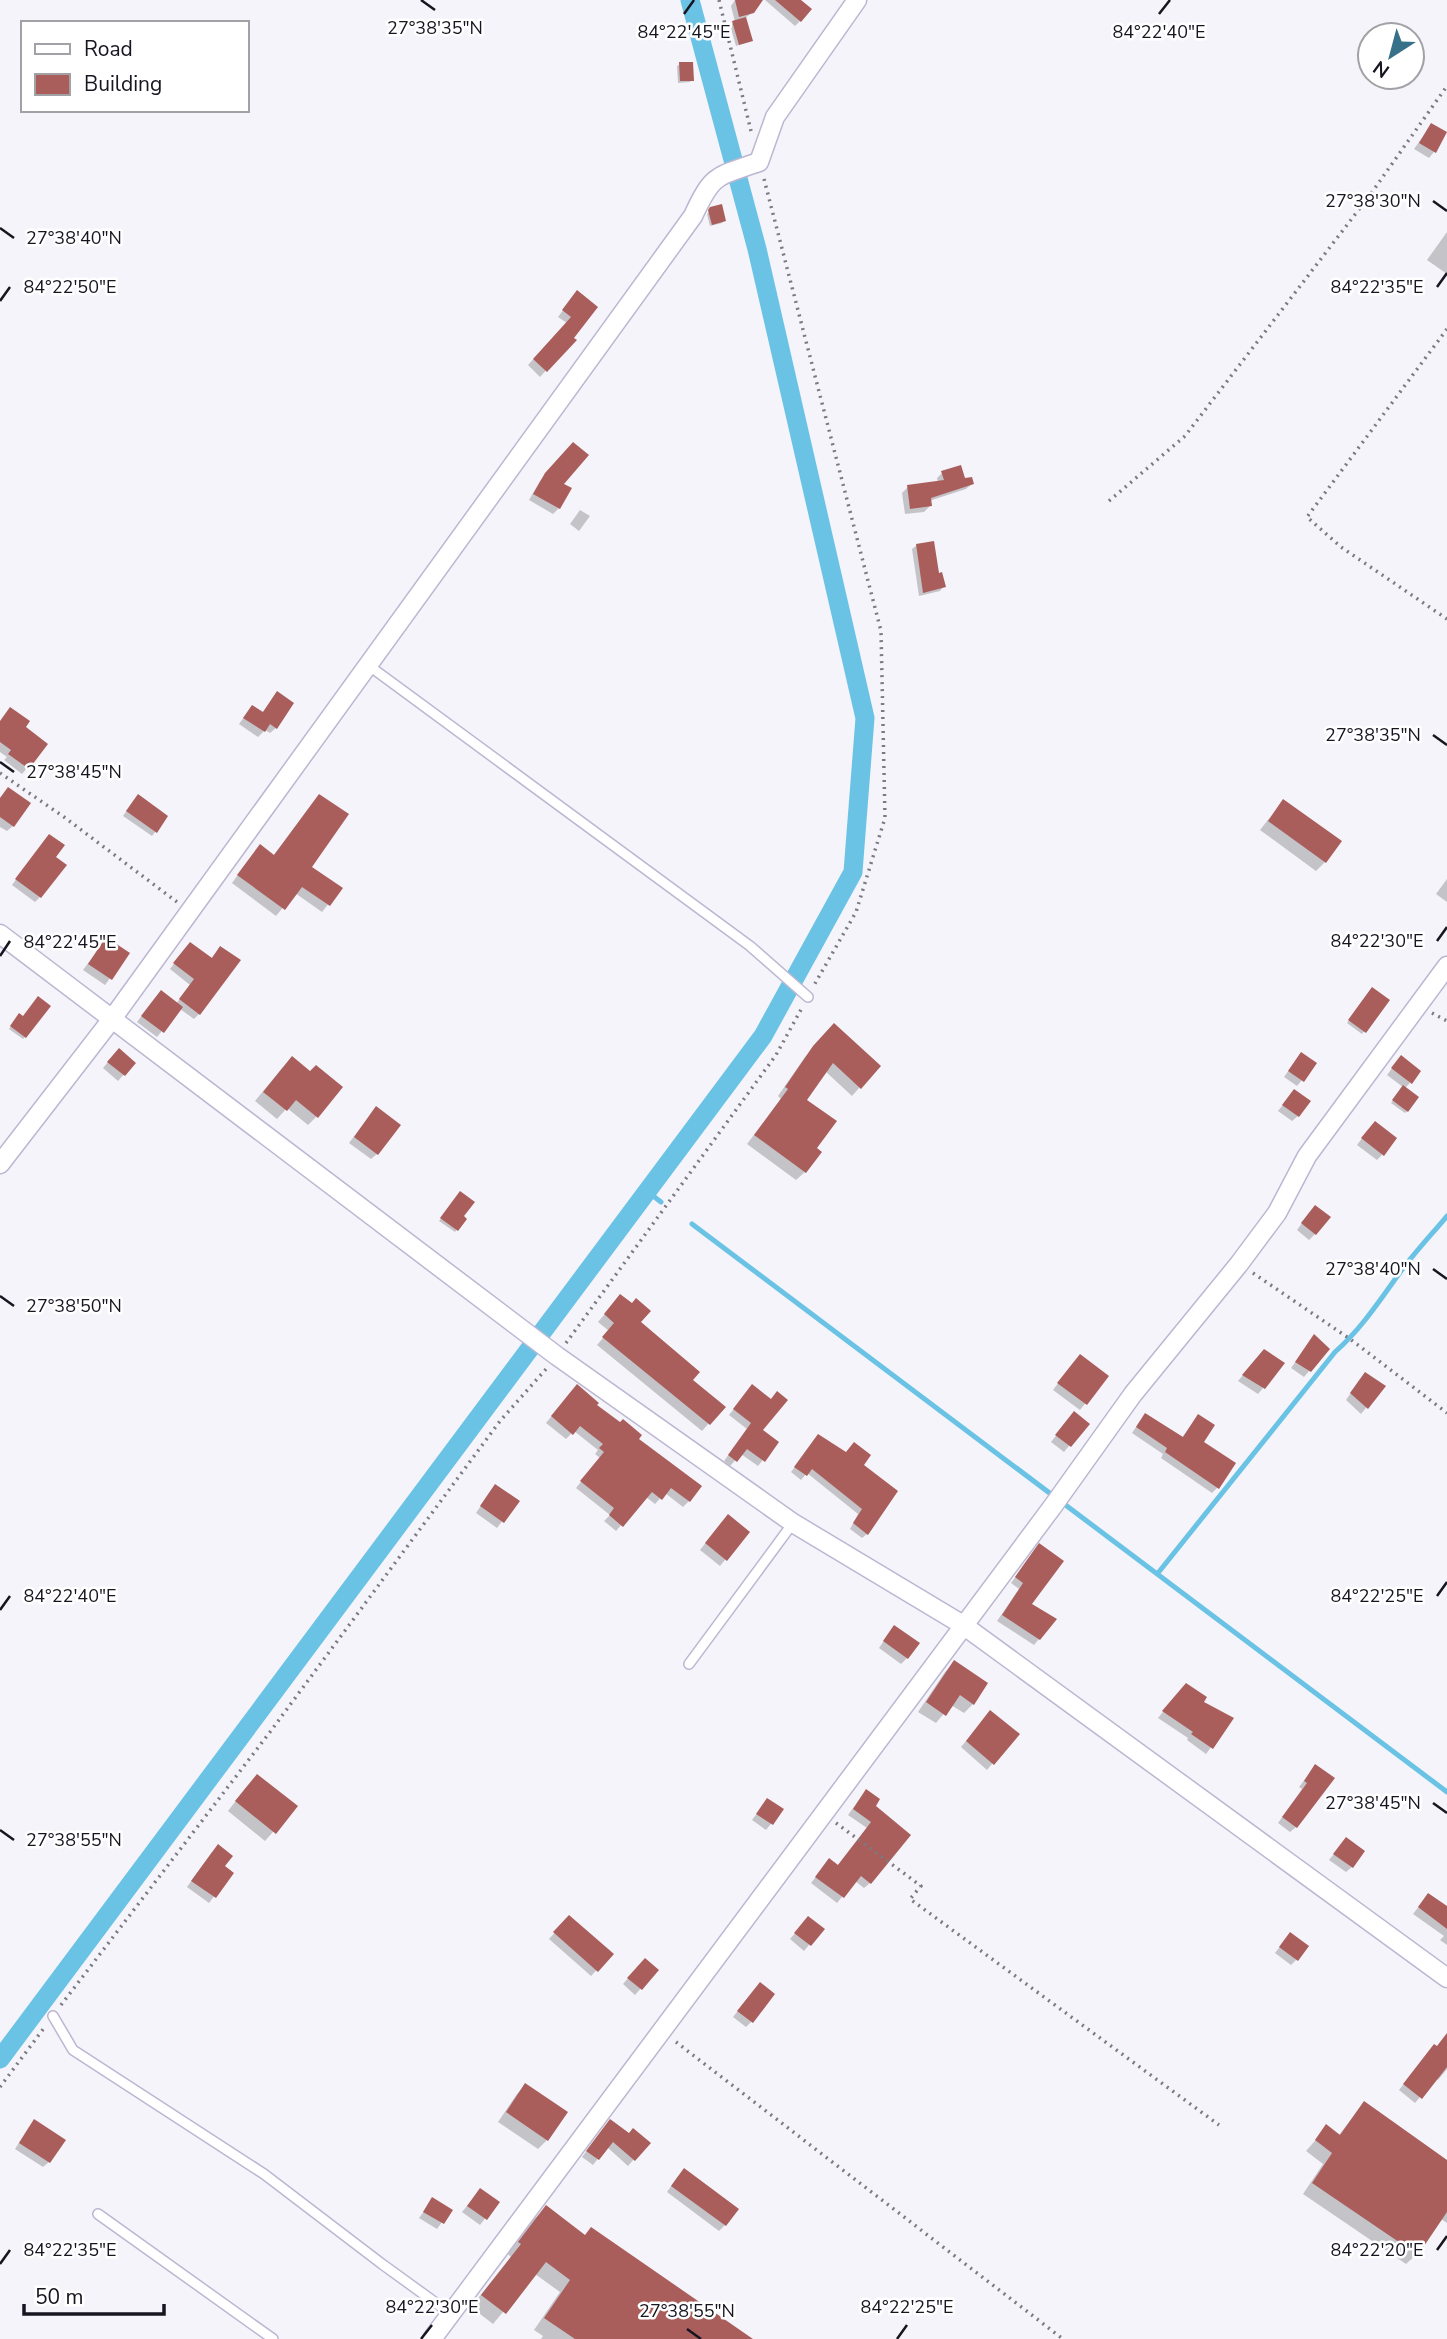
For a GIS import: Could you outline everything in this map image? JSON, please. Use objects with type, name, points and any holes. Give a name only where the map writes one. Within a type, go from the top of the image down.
[{"type":"street","points":[[0,1164],[112,1019],[368,666],[693,216],[706,187],[721,175],[756,164],[775,117],[857,0]]},
{"type":"street","points":[[0,934],[557,1356],[793,1523],[963,1625],[1447,1978]]},
{"type":"street","points":[[432,2339],[1053,1506],[1066,1484],[1133,1394],[1278,1213],[1307,1156],[1447,966]]},
{"type":"lane","points":[[368,666],[750,946],[808,997]]},
{"type":"lane","points":[[689,1664],[793,1523]]},
{"type":"lane","points":[[53,2016],[73,2050],[264,2174],[450,2314]]},
{"type":"lane","points":[[98,2214],[272,2339]]},
{"type":"path","points":[[0,2087],[270,1732],[500,1421],[557,1356],[776,1055],[856,912],[886,818],[881,631],[756,164],[719,0]]},
{"type":"path","points":[[1109,501],[1185,436],[1370,195],[1447,86]]},
{"type":"path","points":[[1447,329],[1307,517],[1341,547],[1447,619]]},
{"type":"path","points":[[0,774],[64,817],[190,912]]},
{"type":"path","points":[[1239,1264],[1350,1339],[1447,1413]]},
{"type":"path","points":[[823,1813],[921,1885],[910,1899],[1219,2125]]},
{"type":"path","points":[[661,2031],[1063,2339]]},
{"type":"building","points":[[735,0],[763,0],[754,13],[739,17]]},
{"type":"building","points":[[775,0],[801,0],[812,9],[801,22]]},
{"type":"building","points":[[746,17],[753,41],[739,45],[732,21]]},
{"type":"building","points":[[679,62],[693,62],[694,81],[680,81]]},
{"type":"building","points":[[1431,123],[1447,132],[1436,153],[1419,143]]},
{"type":"building","points":[[722,204],[726,221],[712,225],[708,210]]},
{"type":"building","points":[[577,290],[598,307],[574,338],[577,340],[547,372],[533,359],[571,317],[562,310]]},
{"type":"building","points":[[573,442],[589,455],[564,484],[572,488],[560,509],[533,494],[545,473]]},
{"type":"building","points":[[961,465],[965,478],[972,477],[974,484],[931,498],[932,506],[910,509],[907,485],[944,480],[941,471]]},
{"type":"building","points":[[934,541],[939,573],[942,572],[946,587],[923,593],[916,544]]},
{"type":"building","points":[[277,691],[294,703],[277,729],[270,724],[265,732],[243,718],[252,705],[263,712]]},
{"type":"building","points":[[10,707],[30,721],[26,727],[48,744],[29,769],[8,754],[11,750],[0,742],[0,721]]},
{"type":"building","points":[[8,787],[31,803],[14,827],[0,817],[0,798]]},
{"type":"building","points":[[138,794],[168,816],[157,833],[126,811]]},
{"type":"building","points":[[319,794],[349,814],[312,867],[343,888],[330,906],[302,887],[285,910],[237,875],[260,844],[274,855]]},
{"type":"building","points":[[1283,799],[1342,841],[1326,863],[1268,821]]},
{"type":"building","points":[[49,834],[65,845],[56,857],[67,865],[41,898],[15,879]]},
{"type":"building","points":[[106,937],[130,953],[112,980],[88,964]]},
{"type":"building","points":[[190,942],[212,958],[220,946],[241,960],[200,1015],[179,999],[194,979],[173,963]]},
{"type":"building","points":[[1372,987],[1390,1000],[1366,1033],[1348,1020]]},
{"type":"building","points":[[161,990],[183,1007],[164,1033],[141,1016]]},
{"type":"building","points":[[38,996],[51,1006],[26,1038],[10,1026],[19,1013],[23,1016]]},
{"type":"building","points":[[834,1023],[881,1066],[861,1089],[833,1063],[807,1100],[837,1121],[817,1148],[822,1152],[806,1173],[754,1135],[788,1089],[785,1087],[813,1046]]},
{"type":"building","points":[[119,1048],[136,1063],[125,1076],[107,1062]]},
{"type":"building","points":[[1301,1052],[1317,1063],[1304,1082],[1288,1071]]},
{"type":"building","points":[[1401,1055],[1421,1071],[1412,1084],[1391,1068]]},
{"type":"building","points":[[292,1056],[310,1071],[316,1065],[343,1087],[318,1118],[296,1100],[287,1111],[263,1092]]},
{"type":"building","points":[[1403,1085],[1419,1097],[1408,1112],[1392,1100]]},
{"type":"building","points":[[1294,1089],[1311,1101],[1299,1117],[1282,1105]]},
{"type":"building","points":[[376,1106],[401,1125],[378,1155],[354,1137]]},
{"type":"building","points":[[1375,1121],[1397,1138],[1384,1156],[1361,1138]]},
{"type":"building","points":[[460,1191],[475,1202],[464,1216],[467,1219],[458,1231],[440,1218]]},
{"type":"building","points":[[1315,1205],[1331,1217],[1316,1235],[1301,1223]]},
{"type":"building","points":[[620,1294],[632,1303],[636,1298],[651,1311],[641,1322],[700,1372],[693,1380],[726,1407],[710,1425],[602,1337],[614,1323],[604,1314]]},
{"type":"building","points":[[1314,1334],[1330,1349],[1311,1372],[1295,1362]]},
{"type":"building","points":[[1264,1349],[1285,1363],[1265,1389],[1242,1375]]},
{"type":"building","points":[[1080,1354],[1109,1376],[1087,1405],[1057,1383]]},
{"type":"building","points":[[1365,1372],[1386,1386],[1368,1409],[1350,1393]]},
{"type":"building","points":[[577,1384],[599,1403],[597,1405],[620,1422],[623,1419],[642,1435],[639,1439],[702,1486],[690,1502],[671,1488],[662,1500],[652,1492],[623,1527],[609,1515],[614,1508],[580,1481],[604,1452],[599,1448],[603,1444],[580,1426],[573,1435],[551,1416]]},
{"type":"building","points":[[752,1384],[771,1399],[777,1391],[788,1400],[763,1430],[779,1442],[765,1462],[747,1449],[737,1462],[728,1455],[751,1423],[733,1409]]},
{"type":"building","points":[[1074,1411],[1090,1424],[1071,1447],[1055,1435]]},
{"type":"building","points":[[1145,1413],[1183,1437],[1198,1414],[1215,1425],[1204,1442],[1236,1463],[1219,1489],[1165,1452],[1167,1448],[1136,1427]]},
{"type":"building","points":[[818,1434],[846,1452],[854,1442],[871,1455],[864,1465],[898,1491],[868,1535],[853,1523],[862,1509],[812,1469],[807,1476],[794,1467]]},
{"type":"building","points":[[495,1484],[520,1501],[504,1523],[480,1506]]},
{"type":"building","points":[[728,1514],[750,1532],[727,1561],[705,1543]]},
{"type":"building","points":[[1039,1543],[1064,1561],[1032,1604],[1057,1619],[1040,1640],[1002,1615],[1023,1583],[1015,1577]]},
{"type":"building","points":[[894,1625],[920,1643],[908,1659],[883,1641]]},
{"type":"building","points":[[954,1660],[988,1683],[974,1705],[960,1695],[946,1716],[926,1702]]},
{"type":"building","points":[[1186,1683],[1207,1697],[1204,1702],[1234,1718],[1213,1749],[1162,1711]]},
{"type":"building","points":[[990,1710],[1020,1734],[994,1765],[966,1741]]},
{"type":"building","points":[[1315,1764],[1335,1778],[1297,1828],[1282,1817],[1307,1783],[1304,1781]]},
{"type":"building","points":[[257,1774],[298,1806],[276,1834],[235,1801]]},
{"type":"building","points":[[866,1789],[880,1799],[876,1806],[911,1835],[871,1884],[861,1876],[844,1898],[815,1877],[829,1858],[838,1865],[871,1822],[853,1809]]},
{"type":"building","points":[[767,1798],[784,1809],[773,1825],[756,1814]]},
{"type":"building","points":[[1346,1837],[1365,1851],[1353,1868],[1333,1854]]},
{"type":"building","points":[[218,1844],[233,1856],[225,1866],[234,1873],[216,1898],[191,1881]]},
{"type":"building","points":[[1428,1893],[1447,1906],[1447,1929],[1418,1907]]},
{"type":"building","points":[[569,1915],[614,1954],[598,1972],[553,1932]]},
{"type":"building","points":[[808,1916],[825,1929],[811,1946],[794,1933]]},
{"type":"building","points":[[1290,1932],[1309,1946],[1298,1961],[1279,1947]]},
{"type":"building","points":[[645,1958],[659,1970],[642,1990],[627,1978]]},
{"type":"building","points":[[760,1982],[775,1994],[753,2023],[737,2011]]},
{"type":"building","points":[[1447,2033],[1447,2067],[1422,2099],[1403,2084],[1434,2044],[1437,2046]]},
{"type":"building","points":[[525,2083],[568,2112],[548,2141],[506,2112]]},
{"type":"building","points":[[1364,2101],[1447,2160],[1447,2212],[1418,2255],[1312,2183],[1332,2153],[1315,2140],[1326,2124],[1340,2135]]},
{"type":"building","points":[[34,2119],[66,2140],[50,2163],[19,2143]]},
{"type":"building","points":[[610,2119],[629,2133],[633,2128],[651,2143],[635,2161],[613,2142],[599,2160],[586,2151]]},
{"type":"building","points":[[684,2168],[739,2209],[726,2226],[671,2186]]},
{"type":"building","points":[[480,2188],[500,2202],[487,2220],[467,2206]]},
{"type":"building","points":[[432,2197],[453,2210],[444,2224],[423,2212]]},
{"type":"building","points":[[546,2205],[585,2235],[591,2227],[753,2339],[575,2339],[544,2318],[570,2280],[546,2262],[506,2314],[481,2295],[521,2244],[518,2242]]},
{"type":"waterway","points":[[0,2059],[763,1036],[853,872],[865,718],[757,249],[690,0]]},
{"type":"waterway","points":[[648,1192],[661,1202]]},
{"type":"waterway","points":[[1158,1573],[1447,1216]]},
{"type":"waterway","points":[[692,1224],[1447,1792]]}]
